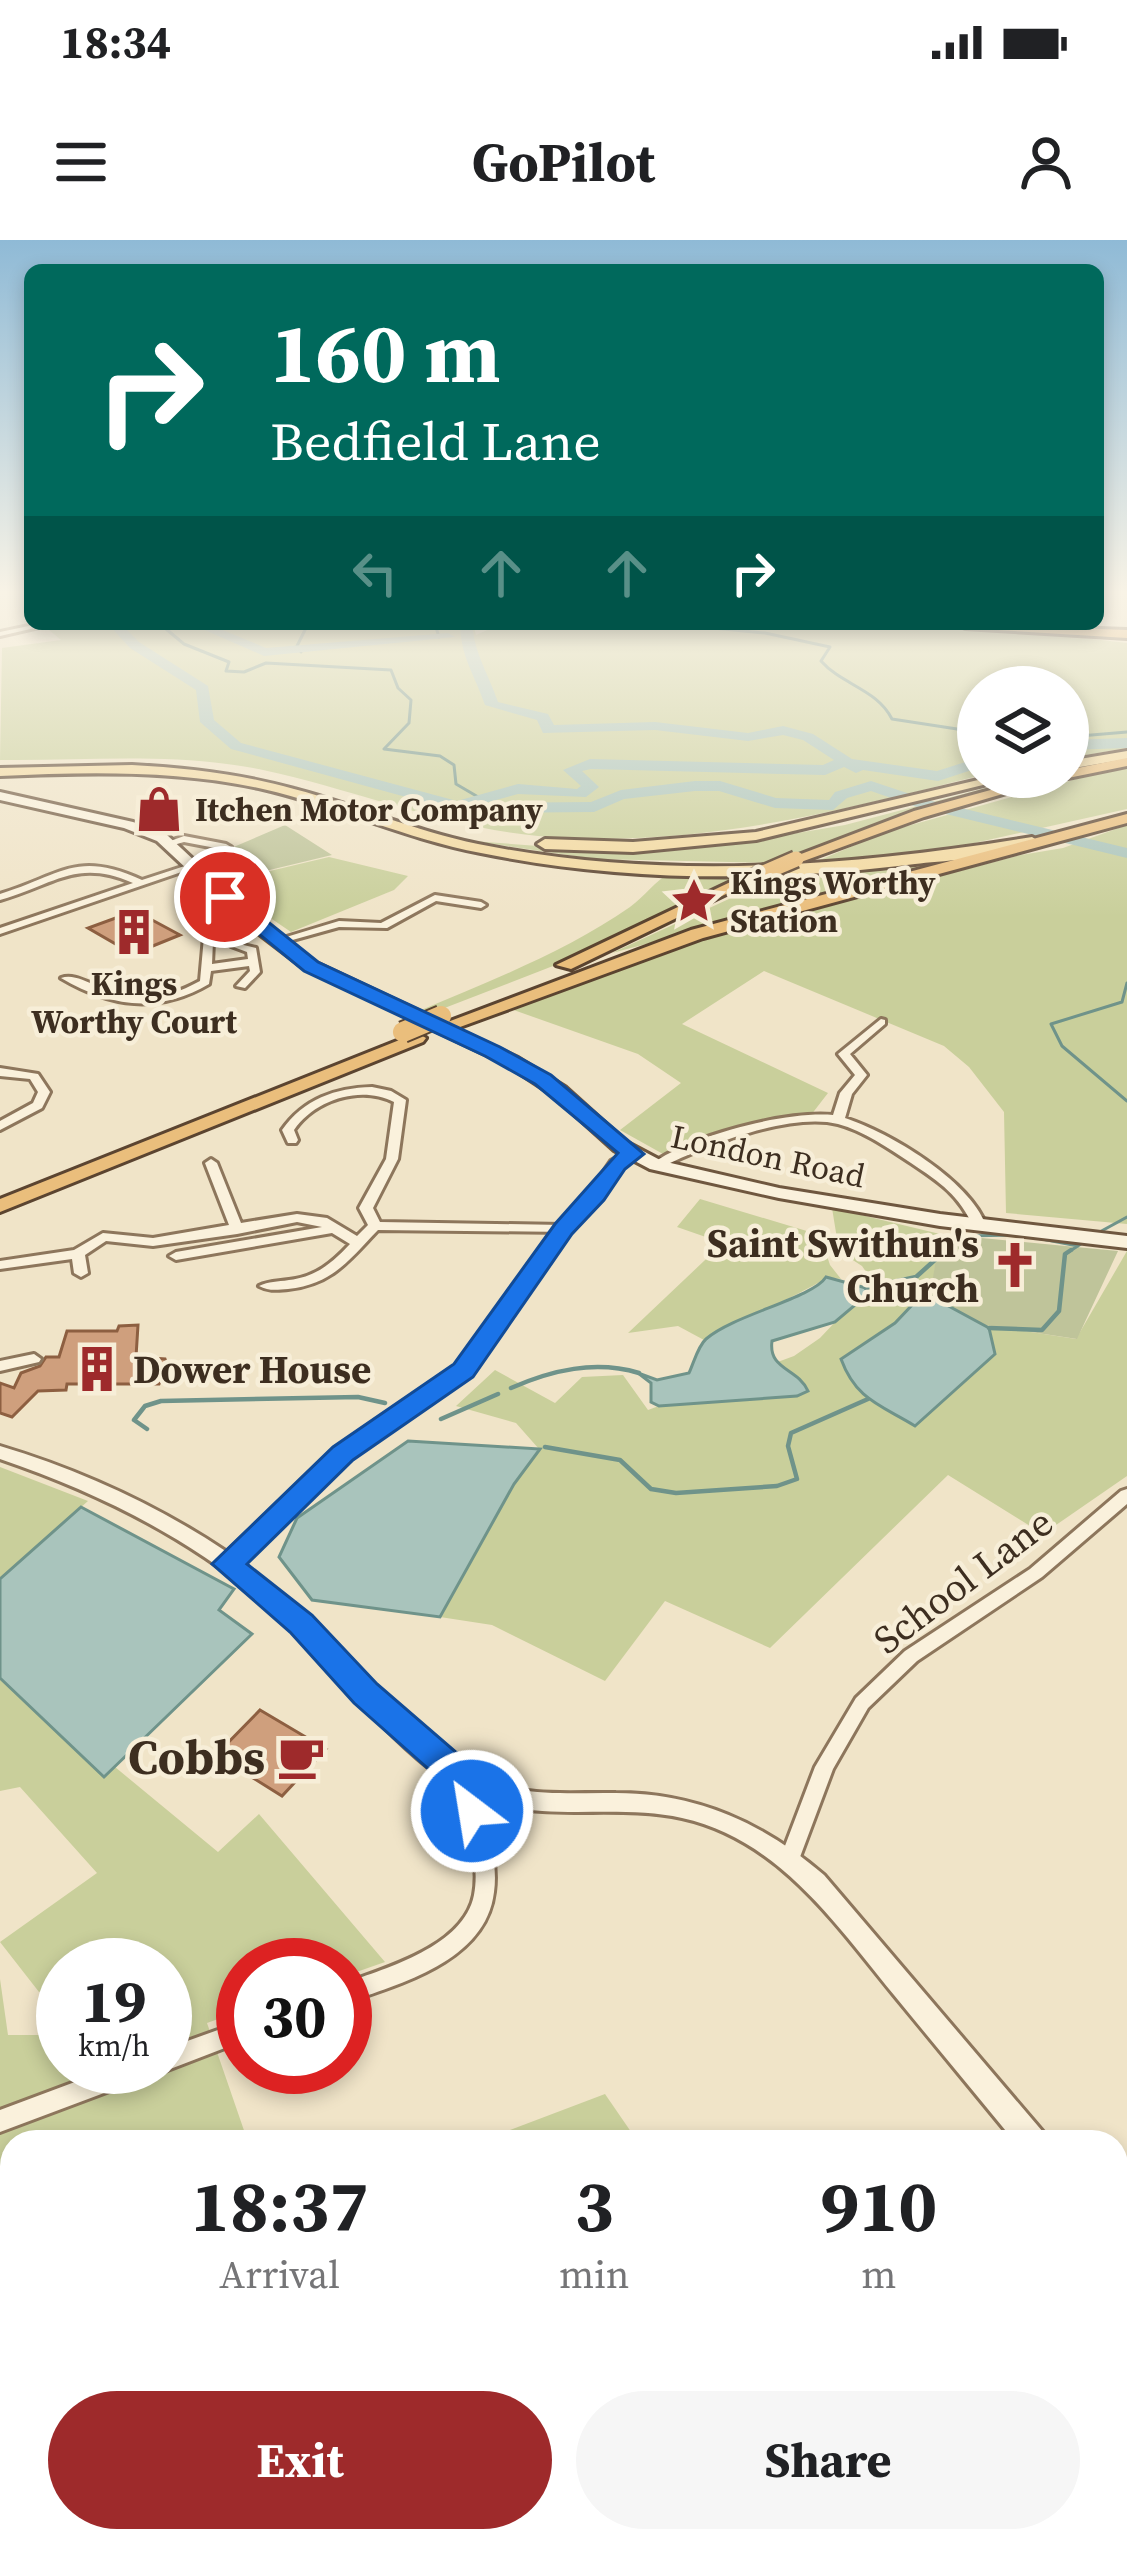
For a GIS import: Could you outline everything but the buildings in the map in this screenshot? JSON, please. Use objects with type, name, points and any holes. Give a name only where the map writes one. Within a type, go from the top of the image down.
[{"type":"highway","points":[[1089,766],[1127,759]]},
{"type":"highway","points":[[0,1206],[447,1019],[747,880],[973,798]]},
{"type":"highway","points":[[447,1019],[697,934],[1127,818]]},
{"type":"highway","points":[[0,1192],[410,1035]]},
{"type":"main road","points":[[0,769],[119,764],[222,773],[280,784],[387,818],[458,834],[580,846],[756,836],[957,790]]},
{"type":"main road","points":[[0,769],[130,768],[234,780],[475,848],[606,866],[826,870],[1018,847]]},
{"type":"main road","name":"London Road","points":[[0,796],[128,825],[170,843],[251,921],[329,977],[528,1070],[632,1154],[656,1165],[796,1196],[1127,1242]]},
{"type":"street","points":[[0,931],[142,883],[226,847],[184,839],[170,843]]},
{"type":"street","points":[[0,897],[80,866],[116,870],[142,883]]},
{"type":"street","points":[[278,941],[339,923],[383,926],[435,898],[482,905]]},
{"type":"street","points":[[66,978],[139,1004],[198,987],[207,977],[208,939],[251,921]]},
{"type":"street","points":[[235,944],[252,950],[254,977],[241,986]]},
{"type":"street","points":[[206,968],[253,962]]},
{"type":"street","points":[[838,1120],[846,1093],[861,1076],[844,1054],[881,1022]]},
{"type":"street","points":[[0,1072],[34,1076],[44,1092],[38,1105],[0,1126]]},
{"type":"street","points":[[292,1139],[288,1130],[295,1117],[343,1094],[382,1090],[400,1100],[392,1160],[366,1208],[374,1226]]},
{"type":"street","points":[[656,1165],[719,1137],[821,1118],[838,1120],[874,1135],[934,1172],[960,1192],[980,1225]]},
{"type":"street","points":[[227,1564],[343,1454],[464,1371],[563,1229],[596,1195],[616,1164],[632,1154]]},
{"type":"street","points":[[211,1163],[237,1230]]},
{"type":"street","points":[[0,1265],[78,1254],[103,1237],[153,1243],[298,1218],[322,1221],[358,1243]]},
{"type":"street","points":[[266,1286],[306,1285],[326,1276],[374,1226],[563,1229]]},
{"type":"street","points":[[176,1256],[331,1229]]},
{"type":"street","points":[[78,1254],[81,1273]]},
{"type":"street","points":[[0,1366],[34,1359]]},
{"type":"street","points":[[0,1452],[39,1464],[132,1508],[227,1564],[301,1624],[366,1694],[467,1782],[532,1800],[661,1804],[694,1811],[724,1821],[790,1859],[816,1882],[1023,2130]]},
{"type":"street","name":"School Lane","points":[[790,1859],[824,1767],[862,1703],[911,1656],[1036,1573],[1127,1495]]},
{"type":"street","points":[[372,1982],[443,1954],[476,1916],[485,1869],[467,1782]]},
{"type":"street","points":[[0,2121],[72,2094]]},
{"type":"green space","points":[[1,702],[957,702],[957,781],[760,825],[650,837],[594,839],[503,831],[263,770],[165,759],[0,760]]},
{"type":"green space","points":[[1089,702],[1127,702],[1127,748],[1089,754]]},
{"type":"green space","points":[[1127,765],[1127,809],[952,848],[815,862],[886,832],[1008,798],[1089,798],[1089,776]]},
{"type":"green space","points":[[958,798],[916,809],[774,863],[595,859],[473,841],[632,853],[720,846],[845,825]]},
{"type":"green space","points":[[285,825],[332,855],[224,881],[203,860]]},
{"type":"green space","points":[[1127,825],[1127,1224],[1006,1213],[1004,1112],[969,1067],[944,1046],[764,971],[682,1024],[828,1093],[811,1115],[701,1136],[663,1154],[620,1130],[681,1083],[638,1054],[508,1008],[664,948],[1063,848]]},
{"type":"green space","points":[[329,857],[408,876],[394,890],[291,932],[219,883]]},
{"type":"green space","points":[[966,860],[612,953],[785,873],[893,868]]},
{"type":"green space","points":[[672,871],[750,873],[553,966],[429,1014],[419,1011],[580,938],[630,907]]},
{"type":"green space","points":[[700,1199],[820,1235],[830,1265],[841,1279],[826,1277],[704,1340],[678,1326],[628,1333],[723,1243],[677,1227]]},
{"type":"green space","points":[[832,1208],[940,1234],[931,1296],[985,1325],[1076,1339],[1127,1251],[1127,1476],[1043,1534],[948,1475],[770,1648],[665,1601],[605,1681],[492,1625],[440,1617],[514,1484],[539,1449],[516,1423],[456,1406],[495,1370],[555,1403],[582,1377],[623,1375],[648,1410],[794,1356],[820,1338],[873,1282],[862,1266],[839,1251]]},
{"type":"green space","points":[[940,1234],[1118,1251],[1077,1339],[985,1325],[930,1296]]},
{"type":"green space","points":[[0,1467],[88,1501],[0,1579]]},
{"type":"green space","points":[[0,1678],[103,1777],[115,1767],[218,1852],[259,1814],[365,1938],[216,1938],[216,2020],[207,2023],[216,2049],[216,2094],[231,2094],[244,2130],[0,2130],[0,1979],[8,2035],[36,2035],[36,2094],[192,2094],[192,1938],[36,1938],[36,1988],[0,1942],[97,1873],[20,1787],[0,1791]]},
{"type":"green space","points":[[372,1947],[385,1962],[372,1967]]},
{"type":"green space","points":[[605,2094],[630,2130],[510,2130]]},
{"type":"water","points":[[826,1277],[866,1288],[867,1295],[835,1322],[772,1341],[779,1364],[808,1391],[797,1396],[659,1406],[651,1402],[651,1383],[638,1373],[657,1380],[689,1373],[703,1342],[718,1330],[806,1292]]},
{"type":"water","points":[[930,1296],[989,1328],[995,1354],[915,1426],[862,1393],[841,1359]]},
{"type":"water","points":[[408,1441],[540,1449],[514,1484],[440,1617],[312,1600],[279,1557],[297,1518]]},
{"type":"water","points":[[81,1507],[234,1589],[219,1610],[252,1634],[104,1777],[0,1678],[0,1579]]},
{"type":"waterway","points":[[205,702],[207,722],[236,746],[457,806],[518,789],[580,794],[591,787],[571,770],[590,764],[825,770],[848,763]]},
{"type":"waterway","points":[[411,702],[409,723],[384,749],[440,756],[454,765],[456,784],[485,801]]},
{"type":"waterway","points":[[491,702],[543,717],[548,730],[655,726],[748,737],[783,730],[808,737],[848,763]]},
{"type":"waterway","points":[[879,702],[892,719],[957,729]]},
{"type":"waterway","points":[[1089,735],[1127,732]]},
{"type":"waterway","points":[[1089,744],[1127,743]]},
{"type":"waterway","points":[[848,763],[938,776],[957,770]]},
{"type":"waterway","points":[[848,763],[856,768]]},
{"type":"waterway","points":[[485,808],[594,807],[621,795],[695,786],[720,786],[775,803],[833,805],[841,795],[871,786],[923,804],[1127,853]]},
{"type":"waterway","points":[[1127,983],[1122,1002],[1051,1024],[1062,1046],[1127,1101]]},
{"type":"waterway","points":[[1096,1234],[1127,1217]]},
{"type":"waterway","points":[[943,1253],[962,1236],[1021,1235],[1078,1246]]},
{"type":"waterway","points":[[1078,1246],[1087,1240]]},
{"type":"waterway","points":[[1067,1253],[1078,1246]]},
{"type":"waterway","points":[[866,1288],[916,1277],[946,1250]]},
{"type":"waterway","points":[[989,1328],[1042,1330],[1059,1311],[1065,1254],[1071,1250]]},
{"type":"waterway","points":[[511,1388],[574,1369],[606,1367],[639,1373]]},
{"type":"waterway","points":[[441,1419],[498,1394]]},
{"type":"waterway","points":[[147,1429],[134,1420],[145,1406],[161,1401],[358,1397],[385,1403]]},
{"type":"waterway","points":[[545,1447],[620,1460],[651,1489],[676,1493],[777,1486],[797,1479],[788,1446],[791,1433],[868,1399]]},
{"type":"place","name":"Itchen Motor Company","points":[[159,809]]},
{"type":"place","name":"Kings Worthy Station","points":[[694,901]]},
{"type":"place","name":"Kings Worthy Court","points":[[134,932]]},
{"type":"place","name":"Saint Swithun's Church","points":[[1015,1265]]},
{"type":"place","name":"Dower House","points":[[97,1369]]},
{"type":"place","name":"Cobbs","points":[[301,1757]]},
{"type":"route","points":[[225,897],[311,967],[493,1051],[543,1080],[632,1154],[616,1164],[596,1195],[563,1229],[464,1371],[343,1454],[227,1564],[282,1606],[366,1694],[467,1782],[472,1811]]}]
